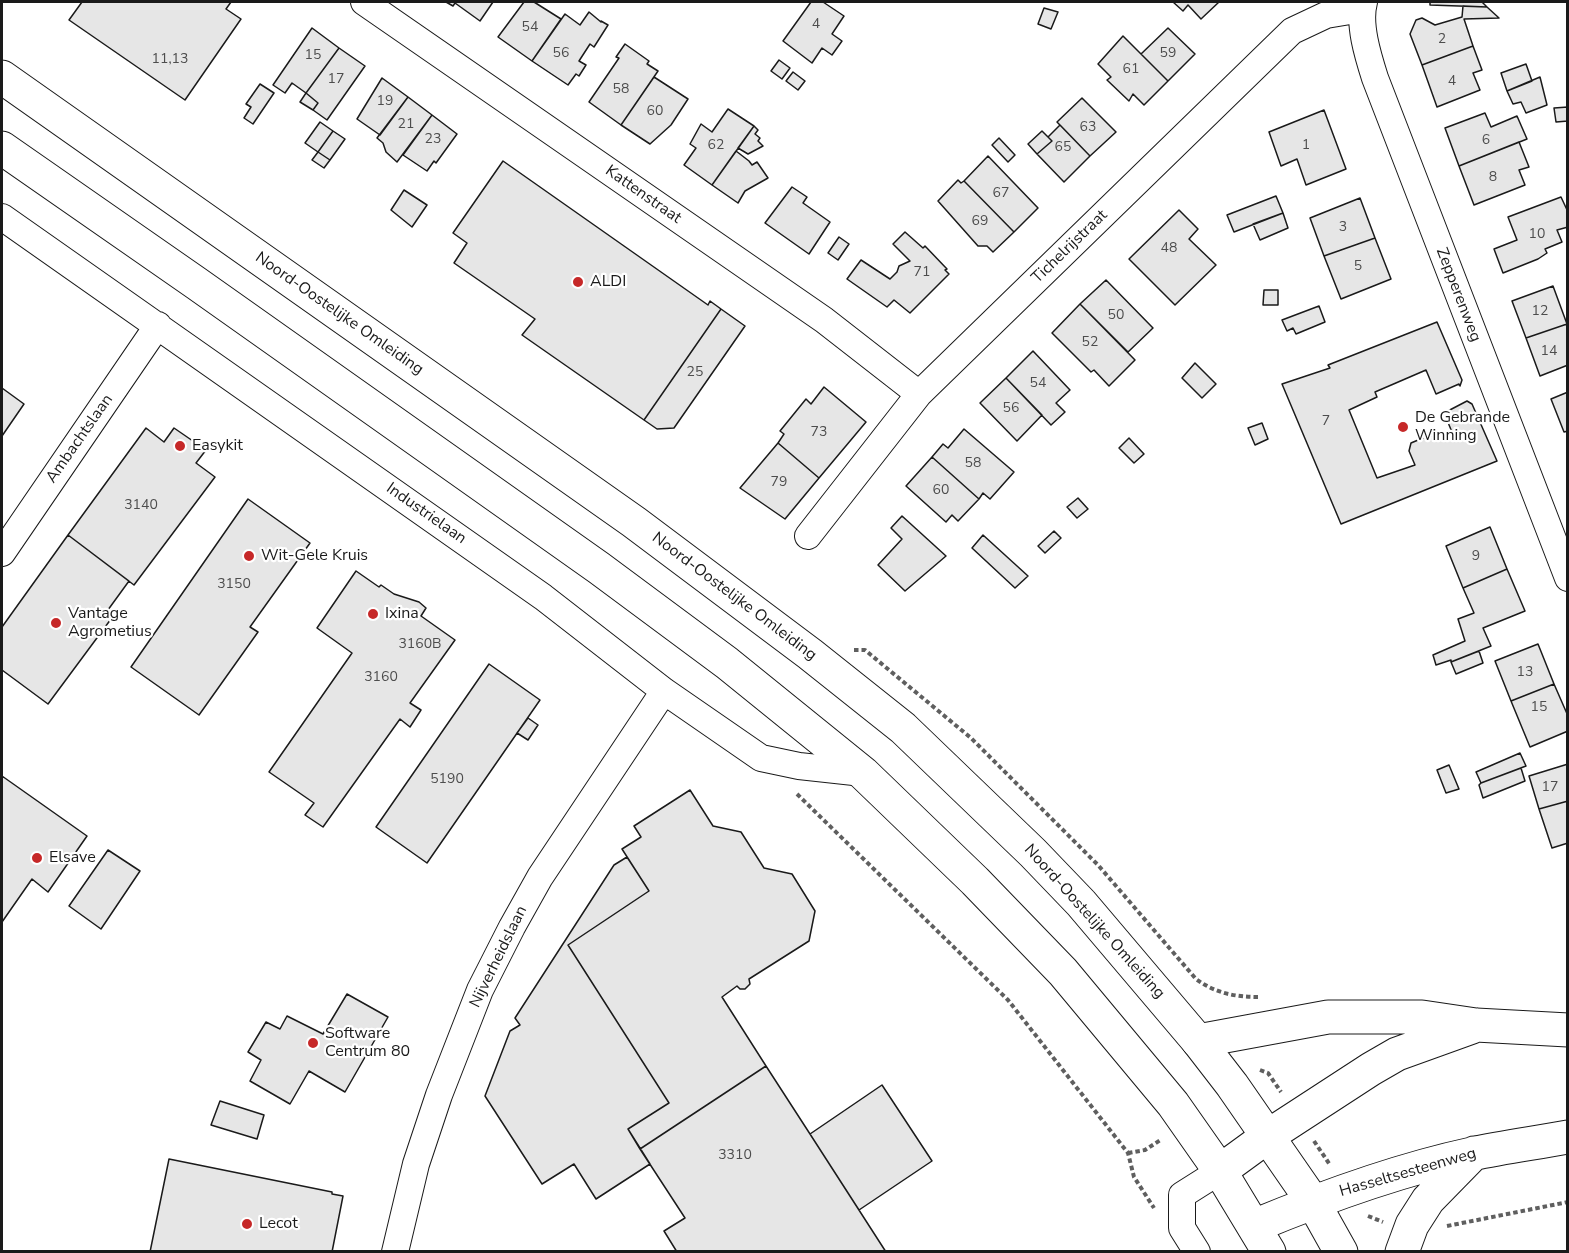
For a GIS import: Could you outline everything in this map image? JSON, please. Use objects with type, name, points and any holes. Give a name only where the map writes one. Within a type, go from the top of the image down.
[{"type":"main road","name":"Noord-Oostelijke Omleiding","points":[[2,77],[634,522],[793,640],[885,713],[942,765],[1081,903],[1198,1041],[1313,1202],[1341,1251]]},
{"type":"main road","points":[[2,148],[608,574],[727,663],[863,773],[975,880],[1063,972],[1173,1104],[1220,1171],[1262,1239]]},
{"type":"main road","points":[[1198,1041],[1328,1017],[1422,1017],[1476,1025],[1568,1030]]},
{"type":"main road","points":[[1220,1171],[1268,1136],[1397,1054],[1476,1025]]},
{"type":"main road","name":"Hasseltsesteenweg","points":[[1262,1239],[1313,1202],[1436,1162],[1568,1137]]},
{"type":"main road","points":[[1402,1251],[1412,1225],[1428,1200],[1474,1153]]},
{"type":"street","name":"Kattenstraat","points":[[364,2],[824,320],[919,394]]},
{"type":"street","name":"Tichelrijstraat","points":[[808,536],[919,394],[1292,31],[1326,15],[1360,4]]},
{"type":"street","name":"Zepperenweg","points":[[1360,4],[1366,48],[1374,78],[1568,578]]},
{"type":"street","name":"Industrielaan","points":[[2,217],[543,597],[664,691],[761,758],[799,766],[863,773]]},
{"type":"street","name":"Ambachtslaan","points":[[2,553],[158,325]]},
{"type":"street","name":"Nijverheidslaan","points":[[395,1251],[416,1164],[439,1095],[480,990],[540,877],[664,691]]},
{"type":"street","points":[[1197,1251],[1182,1228],[1182,1195],[1220,1171]]},
{"type":"path","points":[[761,758],[1008,1000],[1128,1153]]},
{"type":"building","points":[[82,2],[231,2],[226,9],[241,19],[185,100],[69,20]]},
{"type":"building","points":[[446,2],[493,2],[480,21],[455,3],[453,6]]},
{"type":"building","points":[[524,2],[534,2],[561,19],[532,61],[498,37]]},
{"type":"building","points":[[811,2],[823,2],[844,16],[832,34],[842,41],[832,55],[822,48],[812,63],[783,41]]},
{"type":"building","points":[[1173,2],[1219,2],[1201,19],[1188,5],[1183,11]]},
{"type":"building","points":[[1430,2],[1482,2],[1487,7],[1430,5]]},
{"type":"building","points":[[1463,6],[1487,7],[1499,18],[1464,19],[1473,46],[1422,65],[1410,34],[1416,20],[1422,18],[1435,25],[1462,17]]},
{"type":"building","points":[[1044,8],[1058,12],[1051,29],[1038,24]]},
{"type":"building","points":[[589,12],[608,25],[594,47],[590,44],[579,61],[586,65],[579,76],[576,74],[568,85],[532,61],[565,14],[580,25]]},
{"type":"building","points":[[312,28],[339,48],[306,93],[292,83],[285,93],[273,85]]},
{"type":"building","points":[[1168,28],[1195,54],[1168,81],[1141,54]]},
{"type":"building","points":[[1123,36],[1168,81],[1144,105],[1133,94],[1129,101],[1107,80],[1111,77],[1098,64]]},
{"type":"building","points":[[625,44],[649,61],[647,64],[658,71],[621,125],[589,102],[619,58],[616,57]]},
{"type":"building","points":[[1473,46],[1482,70],[1473,73],[1480,90],[1437,107],[1422,65]]},
{"type":"building","points":[[339,48],[365,66],[327,120],[313,110],[318,103],[306,93]]},
{"type":"building","points":[[779,60],[790,68],[782,79],[771,71]]},
{"type":"building","points":[[1526,64],[1532,81],[1507,91],[1501,73]]},
{"type":"building","points":[[793,72],[805,81],[798,90],[786,81]]},
{"type":"building","points":[[654,77],[688,99],[671,125],[650,144],[621,125]]},
{"type":"building","points":[[1540,77],[1547,105],[1526,113],[1521,102],[1513,104],[1507,91]]},
{"type":"building","points":[[382,78],[408,97],[380,135],[357,119]]},
{"type":"building","points":[[260,84],[274,93],[253,124],[244,118],[251,107],[246,104]]},
{"type":"building","points":[[306,93],[318,103],[313,110],[300,102]]},
{"type":"building","points":[[408,97],[432,115],[397,162],[386,152],[383,143],[377,138]]},
{"type":"building","points":[[1082,98],[1116,132],[1090,156],[1057,122]]},
{"type":"building","points":[[1568,107],[1568,121],[1556,122],[1554,108]]},
{"type":"building","points":[[728,109],[754,126],[712,185],[684,165],[696,148],[690,144],[701,124],[712,132]]},
{"type":"building","points":[[1324,110],[1346,169],[1306,185],[1297,159],[1281,166],[1269,132]]},
{"type":"building","points":[[1485,113],[1491,127],[1517,116],[1527,139],[1459,166],[1445,128]]},
{"type":"building","points":[[432,115],[457,134],[436,163],[434,161],[427,171],[403,155]]},
{"type":"building","points":[[320,122],[333,131],[318,152],[305,143]]},
{"type":"building","points":[[1060,125],[1090,156],[1064,182],[1037,154],[1052,141],[1048,137]]},
{"type":"building","points":[[754,126],[758,130],[755,134],[760,138],[758,141],[763,146],[748,154],[738,148]]},
{"type":"building","points":[[333,131],[345,139],[330,160],[318,152]]},
{"type":"building","points":[[1042,131],[1052,141],[1037,154],[1028,144]]},
{"type":"building","points":[[999,138],[1015,155],[1008,162],[992,145]]},
{"type":"building","points":[[1519,142],[1529,167],[1519,170],[1525,185],[1474,205],[1459,166]]},
{"type":"building","points":[[736,151],[752,165],[757,162],[768,178],[745,191],[738,203],[712,185]]},
{"type":"building","points":[[318,152],[330,160],[324,168],[312,160]]},
{"type":"building","points":[[988,156],[1038,208],[1014,232],[964,181]]},
{"type":"building","name":"ALDI","points":[[503,161],[708,305],[710,301],[721,309],[644,420],[522,335],[535,319],[454,263],[467,243],[453,233]]},
{"type":"building","points":[[958,180],[961,183],[964,181],[1014,232],[993,252],[987,246],[978,246],[938,201]]},
{"type":"building","points":[[792,187],[807,197],[803,203],[830,222],[809,254],[765,223]]},
{"type":"building","points":[[404,190],[427,205],[412,227],[391,210]]},
{"type":"building","points":[[1276,196],[1283,213],[1234,232],[1227,215]]},
{"type":"building","points":[[1561,197],[1568,212],[1568,227],[1557,230],[1562,242],[1545,249],[1547,253],[1538,259],[1503,273],[1494,249],[1517,240],[1508,217]]},
{"type":"building","points":[[1360,198],[1375,238],[1324,256],[1310,218]]},
{"type":"building","points":[[1179,210],[1198,229],[1189,239],[1216,265],[1175,305],[1129,259]]},
{"type":"building","points":[[1283,213],[1288,228],[1260,240],[1253,224]]},
{"type":"building","points":[[905,232],[923,248],[925,246],[949,274],[910,313],[894,300],[887,307],[847,279],[861,260],[890,279],[899,266],[910,261],[893,244]]},
{"type":"building","points":[[839,237],[849,244],[838,260],[828,253]]},
{"type":"building","points":[[1375,238],[1391,279],[1341,299],[1324,256]]},
{"type":"building","points":[[1106,280],[1153,328],[1128,352],[1080,304]]},
{"type":"building","points":[[1553,286],[1567,324],[1526,338],[1512,301]]},
{"type":"building","points":[[1264,290],[1278,290],[1278,305],[1263,305]]},
{"type":"building","points":[[1080,304],[1135,360],[1109,386],[1094,370],[1091,372],[1052,333]]},
{"type":"building","points":[[1319,306],[1325,322],[1296,334],[1293,328],[1287,331],[1282,320]]},
{"type":"building","points":[[721,309],[745,326],[674,428],[657,429],[644,420]]},
{"type":"building","points":[[1437,322],[1462,380],[1460,386],[1459,384],[1436,394],[1426,370],[1375,392],[1377,397],[1349,410],[1377,478],[1415,465],[1409,451],[1411,443],[1430,435],[1436,439],[1452,432],[1444,413],[1467,401],[1472,404],[1497,461],[1341,524],[1282,384],[1330,368],[1328,365]]},
{"type":"building","points":[[1567,324],[1568,365],[1540,376],[1526,338]]},
{"type":"building","points":[[1033,351],[1070,390],[1056,403],[1065,412],[1051,425],[1006,378]]},
{"type":"building","points":[[1195,363],[1216,384],[1202,398],[1182,378]]},
{"type":"building","points":[[1006,378],[1042,415],[1017,441],[980,403]]},
{"type":"building","points":[[824,387],[866,422],[819,478],[778,443],[784,434],[780,431],[806,399],[811,404]]},
{"type":"building","points":[[2,388],[24,404],[2,436]]},
{"type":"building","points":[[1568,392],[1568,431],[1564,432],[1551,399]]},
{"type":"building","points":[[1262,423],[1268,439],[1255,445],[1248,428]]},
{"type":"building","points":[[146,428],[164,442],[174,428],[206,450],[196,463],[215,477],[134,585],[68,535]]},
{"type":"building","points":[[964,429],[1014,472],[990,499],[983,493],[979,499],[932,457],[943,444],[948,448]]},
{"type":"building","points":[[1129,438],[1144,454],[1134,463],[1119,448]]},
{"type":"building","points":[[778,443],[819,478],[785,519],[740,488]]},
{"type":"building","points":[[932,457],[979,499],[958,521],[952,515],[946,522],[906,486]]},
{"type":"building","points":[[1078,498],[1088,509],[1077,518],[1067,507]]},
{"type":"building","points":[[248,499],[310,543],[250,627],[258,632],[199,715],[131,667]]},
{"type":"building","points":[[902,516],[946,556],[905,591],[878,565],[902,539],[891,528]]},
{"type":"building","points":[[1490,527],[1507,569],[1463,588],[1446,546]]},
{"type":"building","points":[[1054,531],[1061,538],[1045,553],[1038,546]]},
{"type":"building","name":"Vantage Agrometius","points":[[68,535],[129,581],[105,614],[111,619],[48,704],[2,670],[2,627]]},
{"type":"building","points":[[983,535],[1028,576],[1015,588],[972,548]]},
{"type":"building","points":[[1507,569],[1525,611],[1483,628],[1491,646],[1451,662],[1451,660],[1436,665],[1433,655],[1465,641],[1458,619],[1474,613],[1463,588]]},
{"type":"building","points":[[356,571],[379,587],[381,585],[394,594],[419,602],[426,608],[421,616],[455,640],[410,703],[421,710],[410,727],[400,719],[323,827],[305,815],[314,803],[269,772],[352,653],[317,628]]},
{"type":"building","points":[[1538,644],[1554,684],[1511,701],[1495,661]]},
{"type":"building","points":[[1479,651],[1483,663],[1456,674],[1451,662]]},
{"type":"building","points":[[489,664],[540,700],[427,863],[376,827]]},
{"type":"building","points":[[1554,684],[1568,716],[1568,731],[1530,747],[1511,701]]},
{"type":"building","points":[[528,718],[538,725],[528,740],[517,733]]},
{"type":"building","points":[[1520,753],[1526,766],[1481,783],[1476,772]]},
{"type":"building","points":[[1568,764],[1568,801],[1539,809],[1529,776]]},
{"type":"building","points":[[1449,765],[1459,789],[1446,793],[1437,770]]},
{"type":"building","points":[[1521,768],[1525,781],[1483,798],[1479,785],[1481,783]]},
{"type":"building","name":"Elsave","points":[[2,776],[87,836],[48,892],[32,879],[2,922]]},
{"type":"building","points":[[690,790],[713,826],[741,832],[764,868],[792,874],[815,911],[809,941],[749,979],[750,984],[745,989],[737,986],[722,997],[766,1066],[640,1149],[628,1129],[669,1103],[568,945],[649,891],[622,849],[641,837],[634,826]]},
{"type":"building","points":[[1568,801],[1568,843],[1552,848],[1539,809]]},
{"type":"building","points":[[108,850],[140,871],[101,929],[69,906]]},
{"type":"building","points":[[627,857],[649,891],[568,945],[669,1103],[628,1129],[650,1164],[596,1199],[574,1164],[542,1184],[485,1096],[510,1031],[520,1025],[515,1018],[614,865]]},
{"type":"building","name":"Software Centrum 80","points":[[347,994],[388,1017],[345,1092],[309,1071],[290,1104],[250,1081],[261,1060],[248,1052],[266,1022],[280,1029],[287,1016],[323,1034]]},
{"type":"building","points":[[766,1066],[886,1252],[677,1252],[664,1231],[685,1218],[640,1149]]},
{"type":"building","points":[[882,1085],[932,1161],[859,1210],[810,1134]]},
{"type":"building","points":[[220,1101],[264,1115],[257,1139],[211,1125]]},
{"type":"building","name":"Lecot","points":[[169,1159],[343,1196],[332,1252],[150,1252]]},
{"type":"place","name":"ALDI","points":[[578,282]]},
{"type":"place","name":"De Gebrande Winning","points":[[1403,427]]},
{"type":"place","name":"Easykit","points":[[180,446]]},
{"type":"place","name":"Wit-Gele Kruis","points":[[249,556]]},
{"type":"place","name":"Ixina","points":[[373,614]]},
{"type":"place","name":"Vantage Agrometius","points":[[56,623]]},
{"type":"place","name":"Elsave","points":[[37,858]]},
{"type":"place","name":"Software Centrum 80","points":[[313,1043]]},
{"type":"place","name":"Lecot","points":[[247,1224]]}]
